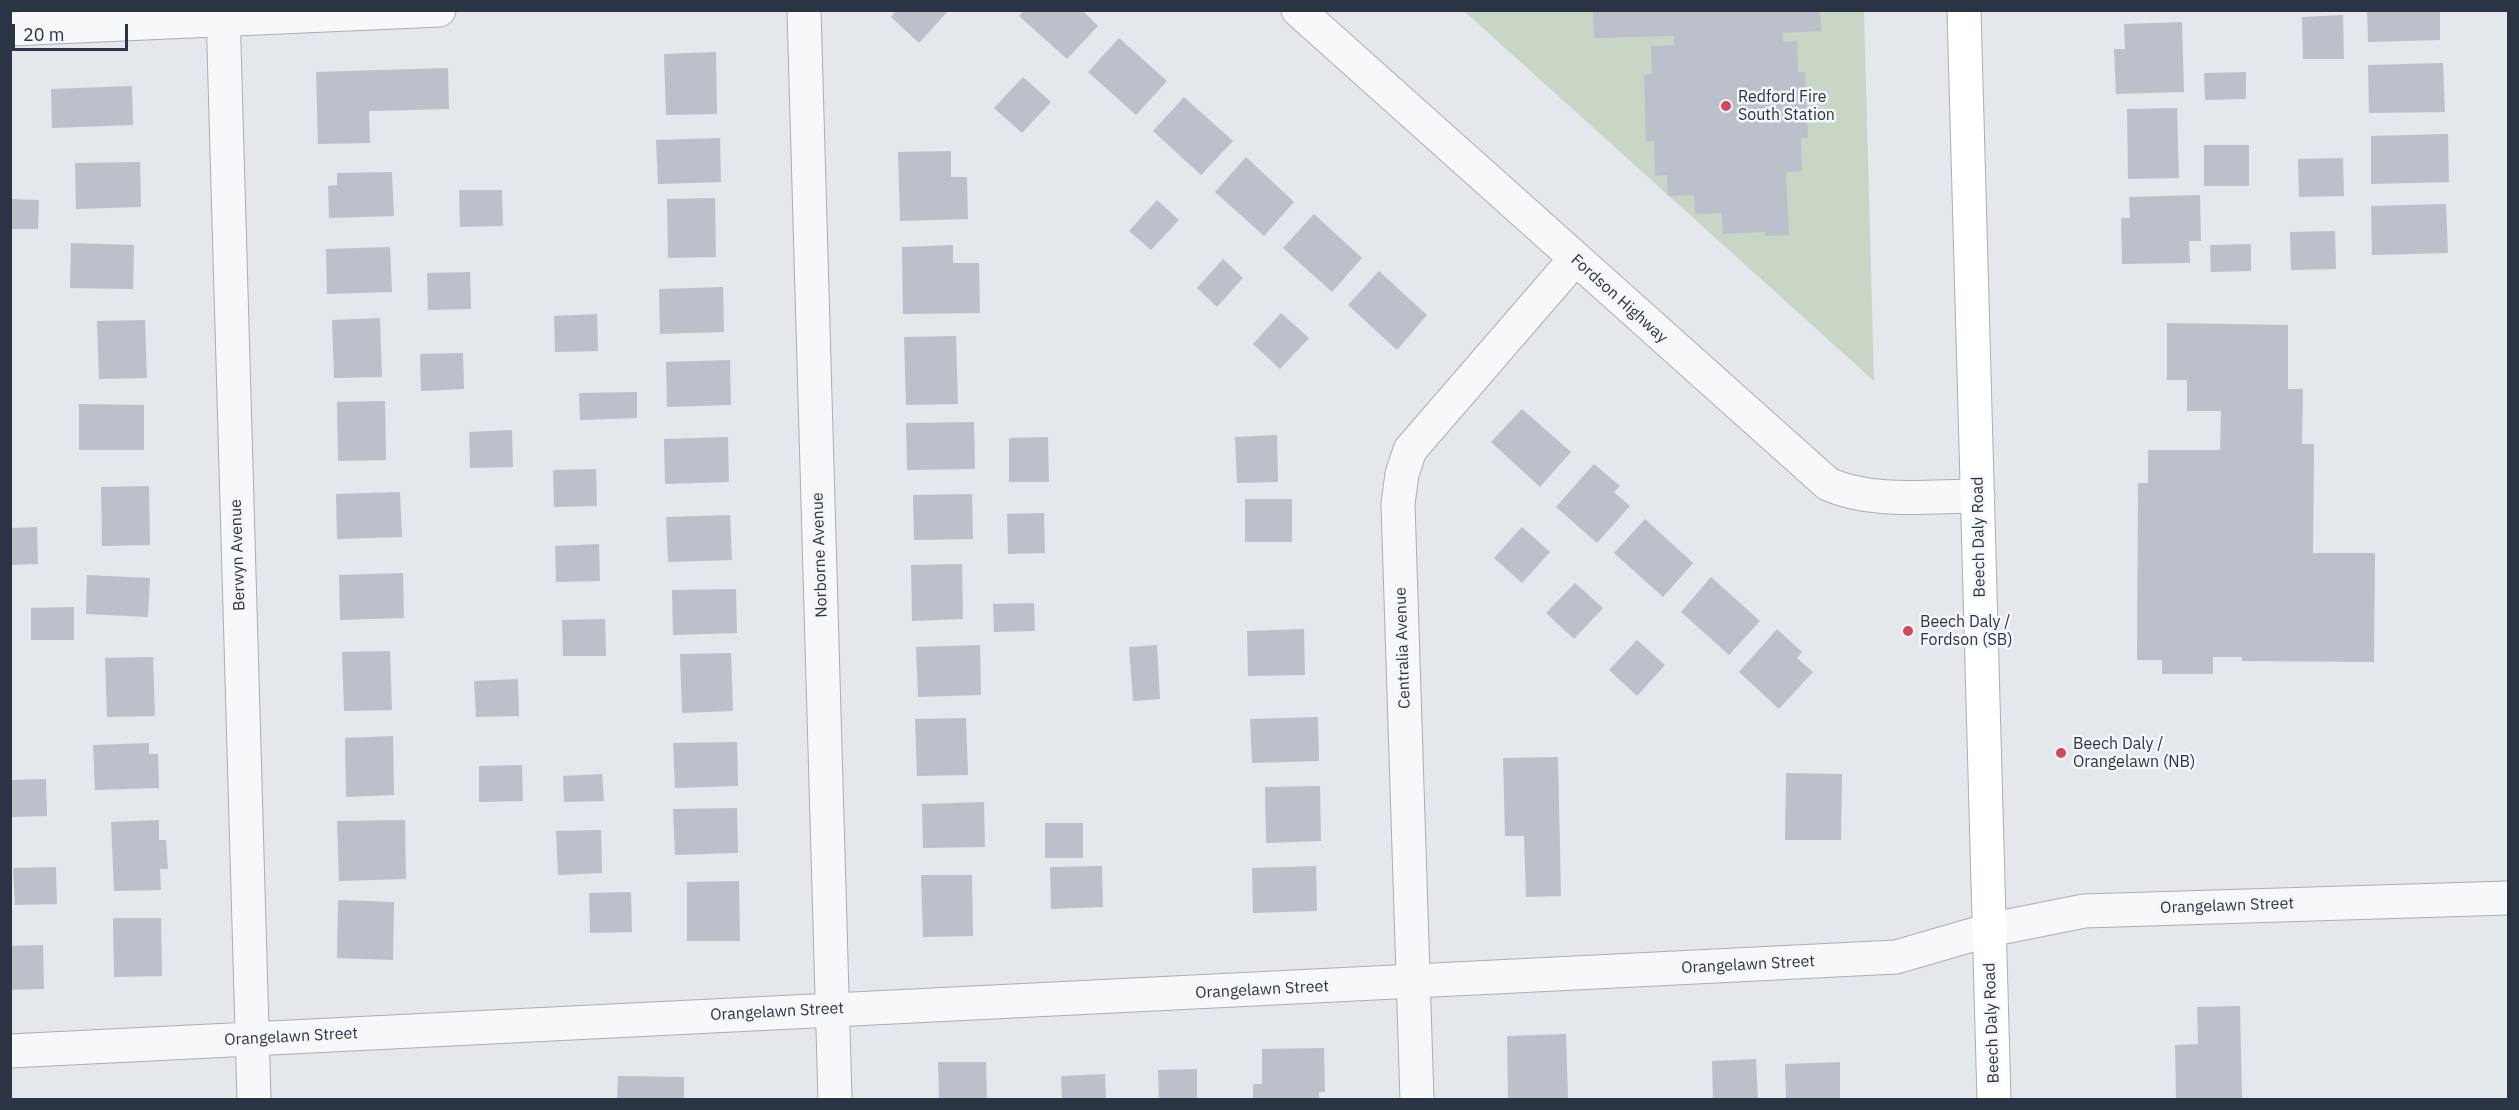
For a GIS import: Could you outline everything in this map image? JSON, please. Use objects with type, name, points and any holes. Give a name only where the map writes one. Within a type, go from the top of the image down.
[{"type":"main road","name":"Beech Daly Road","points":[[1964,10],[1994,1100]]},
{"type":"street","points":[[10,29],[223,15],[439,10]]},
{"type":"street","name":"Norborne Avenue","points":[[804,10],[836,1100]]},
{"type":"street","name":"Fordson Highway","points":[[1298,10],[1828,484],[1846,492],[1865,496],[1978,496]]},
{"type":"street","name":"Berwyn Avenue","points":[[223,15],[254,1100]]},
{"type":"street","name":"Centralia Avenue","points":[[1417,1100],[1398,504],[1402,474],[1410,450],[1575,259]]},
{"type":"street","name":"Orangelawn Street","points":[[10,1052],[1896,957],[1989,930],[2084,911],[2508,898]]},
{"type":"green space","points":[[1464,11],[1864,11],[1874,381]]},
{"type":"building","points":[[897,10],[949,10],[919,43],[891,17]]},
{"type":"building","points":[[1024,10],[1082,10],[1098,26],[1067,59],[1019,16]]},
{"type":"building","name":"Redford Fire South Station","points":[[1593,10],[1820,10],[1821,31],[1783,33],[1783,42],[1797,41],[1798,72],[1805,72],[1808,138],[1801,138],[1802,171],[1786,172],[1789,235],[1765,236],[1765,232],[1723,234],[1722,213],[1695,214],[1694,195],[1668,196],[1667,175],[1655,176],[1654,141],[1646,142],[1644,75],[1652,74],[1651,46],[1674,45],[1674,36],[1594,38]]},
{"type":"building","points":[[2367,10],[2440,10],[2440,40],[2368,42]]},
{"type":"building","points":[[2343,15],[2344,59],[2303,59],[2302,17]]},
{"type":"building","points":[[2182,22],[2184,92],[2116,94],[2114,49],[2125,49],[2124,24]]},
{"type":"building","points":[[1119,38],[1167,81],[1136,115],[1088,72]]},
{"type":"building","points":[[716,52],[717,114],[666,115],[664,54]]},
{"type":"building","points":[[2443,63],[2445,112],[2369,113],[2368,65]]},
{"type":"building","points":[[448,68],[449,109],[369,111],[370,143],[318,144],[316,72]]},
{"type":"building","points":[[2246,72],[2246,99],[2205,100],[2204,73]]},
{"type":"building","points":[[1023,77],[1051,102],[1022,133],[994,108]]},
{"type":"building","points":[[132,86],[133,125],[52,128],[51,89]]},
{"type":"building","points":[[1184,97],[1233,141],[1201,175],[1153,131]]},
{"type":"building","points":[[2177,108],[2179,178],[2128,179],[2127,109]]},
{"type":"building","points":[[2448,134],[2449,182],[2371,184],[2371,136]]},
{"type":"building","points":[[720,138],[721,182],[658,184],[656,140]]},
{"type":"building","points":[[2204,145],[2249,145],[2249,186],[2204,186]]},
{"type":"building","points":[[951,151],[951,177],[967,177],[968,219],[900,221],[898,152]]},
{"type":"building","points":[[1246,157],[1294,202],[1264,236],[1215,192]]},
{"type":"building","points":[[2343,158],[2344,196],[2299,197],[2298,159]]},
{"type":"building","points":[[140,162],[141,207],[76,209],[75,163]]},
{"type":"building","points":[[392,172],[394,216],[329,218],[328,186],[337,185],[337,173]]},
{"type":"building","points":[[459,190],[502,190],[503,226],[460,227]]},
{"type":"building","points":[[2200,195],[2201,241],[2189,241],[2190,263],[2122,264],[2121,218],[2130,218],[2129,197]]},
{"type":"building","points":[[715,198],[716,257],[668,258],[667,199]]},
{"type":"building","points":[[10,199],[39,200],[38,229],[10,229]]},
{"type":"building","points":[[1157,200],[1179,220],[1151,250],[1129,231]]},
{"type":"building","points":[[2446,204],[2448,253],[2372,255],[2371,206]]},
{"type":"building","points":[[1314,214],[1362,258],[1332,292],[1283,248]]},
{"type":"building","points":[[2335,231],[2336,269],[2291,270],[2290,232]]},
{"type":"building","points":[[71,243],[134,245],[133,289],[70,288]]},
{"type":"building","points":[[2251,244],[2251,271],[2211,272],[2210,245]]},
{"type":"building","points":[[953,245],[953,263],[979,263],[980,313],[903,314],[902,247]]},
{"type":"building","points":[[390,247],[392,292],[327,294],[326,249]]},
{"type":"building","points":[[1223,259],[1243,278],[1217,307],[1197,288]]},
{"type":"building","points":[[1379,271],[1427,315],[1397,350],[1348,305]]},
{"type":"building","points":[[470,272],[471,309],[428,310],[427,273]]},
{"type":"building","points":[[723,287],[724,332],[660,334],[659,289]]},
{"type":"building","points":[[1281,313],[1309,338],[1280,369],[1253,344]]},
{"type":"building","points":[[597,314],[598,351],[555,352],[554,316]]},
{"type":"building","points":[[380,318],[382,377],[334,378],[332,320]]},
{"type":"building","points":[[145,320],[147,378],[99,379],[97,321]]},
{"type":"building","points":[[2167,323],[2288,325],[2288,389],[2303,389],[2302,444],[2314,444],[2313,553],[2375,553],[2374,662],[2242,661],[2242,657],[2213,657],[2213,674],[2162,674],[2162,660],[2137,660],[2138,483],[2148,483],[2148,450],[2220,450],[2221,411],[2187,411],[2187,380],[2167,380]]},
{"type":"building","points":[[956,336],[958,404],[906,405],[904,337]]},
{"type":"building","points":[[463,353],[464,389],[421,391],[420,354]]},
{"type":"building","points":[[730,360],[731,405],[667,407],[666,362]]},
{"type":"building","points":[[637,392],[637,418],[580,420],[579,393]]},
{"type":"building","points":[[385,401],[386,460],[338,461],[337,402]]},
{"type":"building","points":[[79,404],[144,405],[144,450],[79,450]]},
{"type":"building","points":[[1522,409],[1571,452],[1540,487],[1491,442]]},
{"type":"building","points":[[974,422],[975,469],[907,470],[906,423]]},
{"type":"building","points":[[512,430],[513,467],[470,468],[469,432]]},
{"type":"building","points":[[1277,435],[1278,482],[1237,483],[1235,437]]},
{"type":"building","points":[[728,437],[729,482],[665,484],[664,439]]},
{"type":"building","points":[[1048,437],[1049,482],[1009,482],[1009,438]]},
{"type":"building","points":[[1594,464],[1620,486],[1614,492],[1630,506],[1597,543],[1556,507]]},
{"type":"building","points":[[596,469],[597,506],[554,507],[553,470]]},
{"type":"building","points":[[149,486],[150,545],[102,546],[101,487]]},
{"type":"building","points":[[400,492],[402,537],[337,539],[336,494]]},
{"type":"building","points":[[972,494],[973,539],[914,540],[913,495]]},
{"type":"building","points":[[1245,499],[1292,499],[1292,542],[1245,542]]},
{"type":"building","points":[[1044,513],[1045,553],[1008,554],[1007,514]]},
{"type":"building","points":[[730,515],[732,560],[668,562],[666,517]]},
{"type":"building","points":[[1645,519],[1693,563],[1663,597],[1614,553]]},
{"type":"building","points":[[37,527],[38,564],[10,565],[10,528]]},
{"type":"building","points":[[1522,527],[1550,552],[1522,583],[1494,558]]},
{"type":"building","points":[[599,544],[600,581],[556,582],[555,546]]},
{"type":"building","points":[[962,564],[963,619],[912,621],[911,565]]},
{"type":"building","points":[[403,573],[404,618],[340,620],[339,575]]},
{"type":"building","points":[[87,575],[150,578],[148,617],[86,614]]},
{"type":"building","points":[[1711,577],[1760,621],[1729,655],[1681,612]]},
{"type":"building","points":[[1575,583],[1603,608],[1574,639],[1546,613]]},
{"type":"building","points":[[736,589],[737,633],[673,635],[672,590]]},
{"type":"building","points":[[1034,603],[1035,631],[994,632],[993,604]]},
{"type":"building","points":[[74,607],[74,640],[31,640],[31,608]]},
{"type":"building","points":[[605,619],[606,656],[563,656],[562,620]]},
{"type":"building","points":[[1304,629],[1305,675],[1248,676],[1247,631]]},
{"type":"building","points":[[1777,629],[1802,652],[1797,658],[1813,672],[1779,709],[1739,672]]},
{"type":"building","points":[[1637,640],[1665,665],[1637,696],[1609,670]]},
{"type":"building","points":[[980,645],[981,695],[918,697],[916,647]]},
{"type":"building","points":[[1157,645],[1160,699],[1133,701],[1129,647]]},
{"type":"building","points":[[390,651],[392,710],[344,711],[342,652]]},
{"type":"building","points":[[731,653],[733,711],[682,713],[680,654]]},
{"type":"building","points":[[153,657],[155,716],[107,717],[105,658]]},
{"type":"building","points":[[518,679],[519,716],[476,717],[474,681]]},
{"type":"building","points":[[1318,717],[1319,761],[1252,763],[1250,719]]},
{"type":"building","points":[[966,718],[968,775],[917,776],[915,719]]},
{"type":"building","points":[[393,736],[394,795],[346,797],[345,738]]},
{"type":"building","points":[[737,742],[738,786],[675,788],[673,743]]},
{"type":"building","points":[[149,743],[149,754],[158,754],[159,788],[95,790],[93,745]]},
{"type":"building","points":[[1558,757],[1561,896],[1526,897],[1524,836],[1505,836],[1503,758]]},
{"type":"building","points":[[522,765],[523,801],[479,802],[479,766]]},
{"type":"building","points":[[1786,773],[1842,774],[1841,840],[1785,840]]},
{"type":"building","points":[[602,774],[604,801],[564,802],[563,776]]},
{"type":"building","points":[[46,779],[47,816],[10,817],[10,780]]},
{"type":"building","points":[[1320,786],[1321,841],[1266,843],[1265,787]]},
{"type":"building","points":[[984,802],[985,847],[923,848],[922,804]]},
{"type":"building","points":[[737,808],[738,853],[675,855],[673,809]]},
{"type":"building","points":[[159,820],[159,840],[166,840],[168,869],[160,869],[161,890],[114,891],[111,822]]},
{"type":"building","points":[[405,820],[406,879],[339,881],[337,821]]},
{"type":"building","points":[[1045,823],[1083,823],[1083,858],[1045,858]]},
{"type":"building","points":[[601,830],[602,873],[558,875],[556,831]]},
{"type":"building","points":[[1102,866],[1103,907],[1051,909],[1050,867]]},
{"type":"building","points":[[1316,866],[1317,911],[1253,913],[1252,868]]},
{"type":"building","points":[[56,867],[57,904],[15,905],[13,868]]},
{"type":"building","points":[[921,875],[972,875],[973,936],[923,937]]},
{"type":"building","points":[[739,881],[740,941],[687,941],[687,882]]},
{"type":"building","points":[[631,892],[632,932],[590,933],[589,893]]},
{"type":"building","points":[[338,900],[394,902],[393,960],[337,958]]},
{"type":"building","points":[[113,918],[161,918],[162,976],[114,977]]},
{"type":"building","points":[[43,945],[44,989],[10,990],[10,946]]},
{"type":"building","points":[[2240,1006],[2242,1100],[2176,1100],[2175,1045],[2198,1044],[2197,1007]]},
{"type":"building","points":[[1566,1034],[1568,1100],[1508,1100],[1507,1036]]},
{"type":"building","points":[[1324,1048],[1325,1092],[1319,1092],[1319,1100],[1253,1100],[1253,1084],[1262,1084],[1262,1049]]},
{"type":"building","points":[[1756,1059],[1758,1100],[1713,1100],[1712,1061]]},
{"type":"building","points":[[938,1062],[986,1062],[987,1100],[939,1100]]},
{"type":"building","points":[[1840,1062],[1840,1100],[1786,1100],[1785,1064]]},
{"type":"building","points":[[1197,1069],[1197,1100],[1159,1100],[1158,1070]]},
{"type":"building","points":[[1105,1074],[1106,1100],[1062,1100],[1061,1076]]},
{"type":"building","points":[[618,1076],[684,1077],[684,1100],[617,1100]]},
{"type":"place","name":"Redford Fire South Station","points":[[1726,106]]},
{"type":"place","name":"Beech Daly / Fordson (SB)","points":[[1908,631]]},
{"type":"place","name":"Beech Daly / Orangelawn (NB)","points":[[2061,753]]}]
